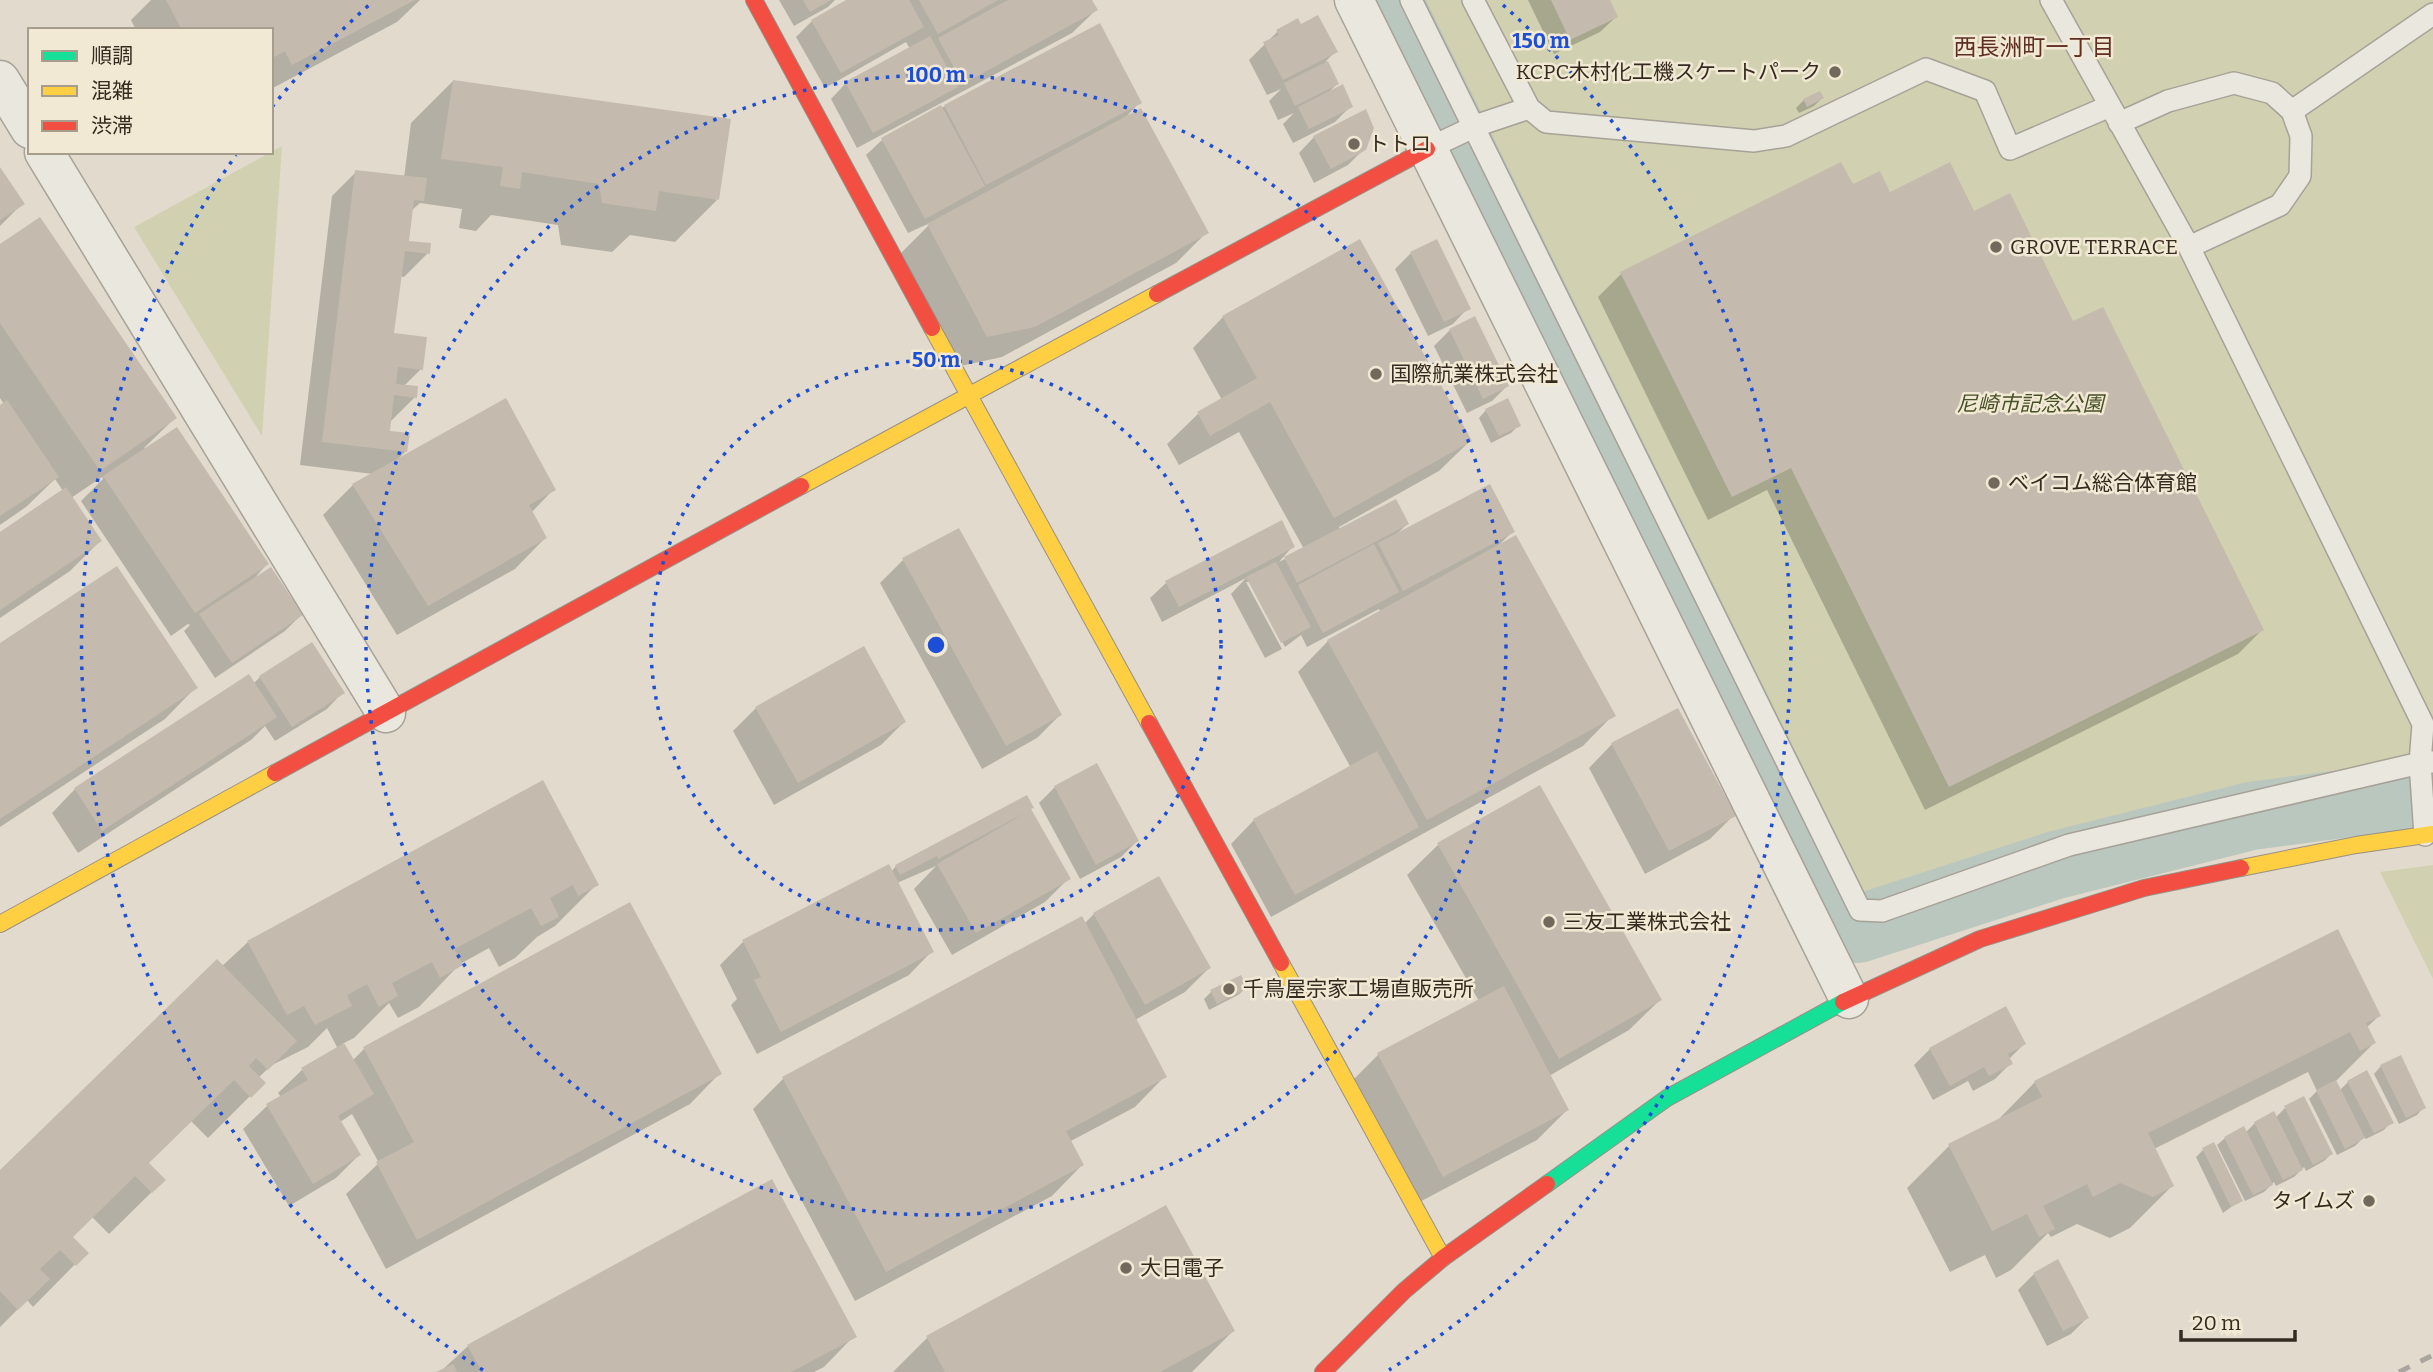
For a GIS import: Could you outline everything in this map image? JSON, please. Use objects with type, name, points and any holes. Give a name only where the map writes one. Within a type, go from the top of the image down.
[{"type":"street","points":[[754,0],[1443,1258]]},
{"type":"street","points":[[1354,0],[1434,146],[1849,999]]},
{"type":"street","points":[[0,80],[28,126]]},
{"type":"street","points":[[0,924],[968,395],[1434,146]]},
{"type":"street","points":[[45,154],[386,713]]},
{"type":"street","points":[[1323,1372],[1404,1291],[1443,1258],[1667,1098],[1849,999],[1980,939],[2144,888],[2356,845],[2429,835]]},
{"type":"lane","points":[[1411,0],[1470,128],[1860,910],[1882,911],[2069,845],[2425,768]]},
{"type":"lane","points":[[1473,0],[1529,107],[1546,122],[1754,141],[1786,136],[1926,69],[1986,91],[2011,149],[2115,114],[2234,83],[2272,93],[2292,111],[2301,136],[2300,177],[2280,205],[2189,247]]},
{"type":"lane","points":[[2051,0],[2189,247],[2423,724],[2423,813],[2429,835]]},
{"type":"lane","points":[[2292,111],[2433,14]]},
{"type":"lane","points":[[1434,146],[1470,128],[1529,107]]},
{"type":"green space","name":"尼崎市記念公園","points":[[1396,0],[2433,0],[2433,802],[2370,815],[2303,819],[2226,832],[2067,871],[1963,904],[1861,943],[1846,933],[1809,870],[1635,519],[1563,364],[1548,313],[1516,248],[1482,167],[1447,94]]},
{"type":"green space","points":[[282,146],[262,436],[134,227],[267,154],[273,154],[273,151]]},
{"type":"green space","points":[[2433,865],[2433,979],[2380,872]]},
{"type":"building","points":[[166,0],[415,0],[292,65],[285,51],[273,58],[273,28],[181,28]]},
{"type":"building","points":[[803,0],[831,0],[810,12]]},
{"type":"building","points":[[846,0],[909,0],[924,27],[841,73],[811,20]]},
{"type":"building","points":[[919,0],[998,0],[938,34]]},
{"type":"building","points":[[1008,0],[1092,0],[1098,10],[963,84],[938,38]]},
{"type":"building","points":[[1551,0],[1610,0],[1618,17],[1570,40]]},
{"type":"building","points":[[1318,15],[1338,52],[1283,80],[1263,42],[1279,35],[1276,30],[1298,18],[1301,24]]},
{"type":"building","points":[[1100,23],[1142,103],[986,185],[944,105]]},
{"type":"building","points":[[930,36],[958,87],[873,133],[845,82]]},
{"type":"building","points":[[1328,61],[1339,84],[1295,106],[1284,83]]},
{"type":"building","points":[[453,80],[731,119],[719,200],[659,191],[656,211],[602,203],[599,184],[522,172],[520,189],[500,186],[503,167],[441,159]]},
{"type":"building","points":[[1343,84],[1353,107],[1309,129],[1298,107]]},
{"type":"building","points":[[1820,91],[1824,98],[1807,107],[1803,99]]},
{"type":"building","points":[[941,105],[985,186],[925,219],[881,138]]},
{"type":"building","points":[[1141,108],[1209,233],[1035,327],[987,337],[927,224]]},
{"type":"building","points":[[1366,109],[1374,128],[1366,150],[1331,169],[1313,136]]},
{"type":"building","name":"ベイコム総合体育館","points":[[1841,162],[1853,184],[1880,171],[1890,192],[1950,162],[1974,211],[2010,193],[2073,321],[2103,307],[2264,630],[1949,787],[1791,468],[1732,497],[1620,272]]},
{"type":"building","points":[[0,167],[25,204],[0,220]]},
{"type":"building","points":[[355,170],[427,178],[424,201],[414,200],[409,241],[431,243],[430,254],[405,251],[394,333],[427,337],[423,370],[398,367],[396,384],[418,386],[417,398],[394,395],[390,431],[410,433],[407,452],[322,442]]},
{"type":"building","points":[[40,217],[177,418],[100,471],[0,323],[0,244]]},
{"type":"building","points":[[1360,239],[1472,441],[1334,518],[1270,402],[1210,436],[1197,412],[1257,378],[1222,316]]},
{"type":"building","points":[[1437,239],[1471,309],[1444,322],[1410,252]]},
{"type":"building","points":[[1475,316],[1509,386],[1483,399],[1449,329]]},
{"type":"building","points":[[506,398],[556,490],[529,505],[547,538],[428,606],[352,484]]},
{"type":"building","points":[[1508,398],[1521,426],[1499,436],[1485,409]]},
{"type":"building","points":[[7,400],[59,477],[0,516],[0,405]]},
{"type":"building","points":[[177,427],[269,564],[195,613],[103,476]]},
{"type":"building","points":[[1490,484],[1515,532],[1403,591],[1378,543]]},
{"type":"building","points":[[66,487],[102,541],[0,610],[0,532]]},
{"type":"building","points":[[1396,499],[1409,524],[1297,583],[1284,557]]},
{"type":"building","points":[[1282,520],[1295,547],[1179,607],[1165,581]]},
{"type":"building","points":[[959,528],[1062,715],[1006,746],[902,558]]},
{"type":"building","points":[[1516,535],[1616,716],[1427,820],[1327,640]]},
{"type":"building","points":[[1374,544],[1399,592],[1323,633],[1298,585]]},
{"type":"building","points":[[1276,562],[1311,627],[1281,643],[1246,577]]},
{"type":"building","points":[[117,566],[198,688],[0,819],[0,643]]},
{"type":"building","points":[[271,567],[303,615],[232,663],[199,614]]},
{"type":"building","points":[[312,642],[345,693],[292,727],[259,676]]},
{"type":"building","points":[[864,646],[906,722],[798,783],[755,707]]},
{"type":"building","points":[[249,674],[277,717],[102,831],[74,788]]},
{"type":"building","points":[[1678,708],[1736,816],[1669,851],[1611,743]]},
{"type":"building","points":[[1377,751],[1419,827],[1295,895],[1253,819]]},
{"type":"building","points":[[1097,763],[1139,841],[1096,865],[1054,786]]},
{"type":"building","points":[[543,780],[599,885],[578,896],[573,885],[550,898],[559,917],[541,926],[531,908],[454,949],[463,965],[440,978],[432,962],[392,983],[398,996],[379,1007],[367,984],[347,995],[352,1006],[315,1025],[304,1006],[287,1015],[247,941]]},
{"type":"building","name":"三友工業株式会社","points":[[1540,785],[1662,1000],[1559,1059],[1437,843]]},
{"type":"building","points":[[1027,795],[1034,808],[1031,809],[1071,879],[976,933],[937,864],[1027,812],[938,859],[937,856],[900,875],[895,865]]},
{"type":"building","points":[[889,864],[934,952],[781,1032],[754,980],[761,977],[742,940]]},
{"type":"building","points":[[1159,876],[1211,968],[1145,1005],[1093,913]]},
{"type":"building","points":[[630,902],[722,1074],[417,1240],[376,1162],[414,1142],[363,1047]]},
{"type":"building","points":[[1082,916],[1167,1077],[1066,1131],[1084,1165],[886,1272],[782,1077]]},
{"type":"building","points":[[2338,929],[2381,1016],[2366,1023],[2376,1043],[2360,1051],[2350,1032],[2148,1133],[2174,1186],[2153,1197],[2120,1183],[2093,1197],[2087,1184],[2043,1206],[2055,1229],[2039,1237],[2027,1214],[1992,1231],[1948,1144],[2042,1097],[2034,1081]]},
{"type":"building","points":[[217,959],[297,1041],[268,1070],[256,1058],[249,1066],[266,1083],[251,1098],[234,1080],[149,1163],[166,1180],[152,1193],[135,1176],[73,1237],[89,1253],[76,1266],[60,1250],[40,1269],[50,1279],[18,1310],[0,1291],[0,1170]]},
{"type":"building","name":"千鳥屋宗家工場直販売所","points":[[1241,975],[1248,988],[1217,1004],[1210,990]]},
{"type":"building","points":[[1504,986],[1569,1110],[1443,1177],[1377,1053]]},
{"type":"building","points":[[2006,1006],[2026,1044],[2008,1054],[2013,1064],[1989,1076],[1984,1067],[1950,1086],[1929,1048]]},
{"type":"building","points":[[344,1043],[374,1094],[338,1116],[361,1155],[313,1184],[266,1104],[308,1080],[301,1068]]},
{"type":"building","points":[[2401,1055],[2426,1108],[2406,1118],[2380,1065]]},
{"type":"building","points":[[2367,1070],[2394,1123],[2374,1133],[2347,1081]]},
{"type":"building","points":[[2336,1080],[2365,1138],[2345,1149],[2316,1090]]},
{"type":"building","points":[[2304,1096],[2333,1154],[2313,1165],[2284,1106]]},
{"type":"building","points":[[2274,1111],[2303,1170],[2283,1180],[2254,1122]]},
{"type":"building","points":[[2244,1126],[2273,1185],[2253,1195],[2224,1137]]},
{"type":"building","points":[[2214,1142],[2243,1201],[2231,1207],[2202,1148]]},
{"type":"building","points":[[772,1179],[857,1337],[791,1372],[482,1372],[467,1345]]},
{"type":"building","name":"大日電子","points":[[1166,1205],[1235,1331],[1160,1372],[945,1372],[926,1336]]},
{"type":"building","points":[[2058,1259],[2089,1318],[2063,1331],[2033,1273]]},
{"type":"building","points":[[453,1364],[457,1372],[436,1372]]},
{"type":"waterway","points":[[1388,0],[1843,925],[1858,929],[2056,865],[2251,816],[2433,792]]},
{"type":"railway","points":[[2399,1372],[2433,1355]]},
{"type":"traffic: fast","points":[[1547,1184],[1667,1098],[1843,1002]]},
{"type":"traffic: slow","points":[[801,486],[1157,294]]},
{"type":"traffic: slow","points":[[932,328],[1149,723]]},
{"type":"traffic: slow","points":[[0,924],[275,773]]},
{"type":"traffic: slow","points":[[2241,868],[2356,845],[2433,834]]},
{"type":"traffic: slow","points":[[1281,963],[1443,1258]]},
{"type":"traffic: jam","points":[[754,0],[932,328]]},
{"type":"traffic: jam","points":[[1157,294],[1427,149]]},
{"type":"traffic: jam","points":[[275,773],[801,486]]},
{"type":"traffic: jam","points":[[1149,723],[1281,963]]},
{"type":"traffic: jam","points":[[1843,1002],[1980,939],[2144,888],[2241,868]]},
{"type":"traffic: jam","points":[[1323,1372],[1404,1291],[1443,1258],[1547,1184]]},
{"type":"place","name":"KCPC木村化工機スケートパーク","points":[[1835,72]]},
{"type":"place","name":"トトロ","points":[[1354,144]]},
{"type":"place","name":"GROVE TERRACE","points":[[1996,247]]},
{"type":"place","name":"国際航業株式会社","points":[[1376,374]]},
{"type":"place","name":"ベイコム総合体育館","points":[[1994,483]]},
{"type":"place","name":"三友工業株式会社","points":[[1549,922]]},
{"type":"place","name":"千鳥屋宗家工場直販売所","points":[[1229,989]]},
{"type":"place","name":"タイムズ","points":[[2369,1201]]},
{"type":"place","name":"大日電子","points":[[1126,1268]]},
{"type":"district","name":"西長洲町一丁目","points":[[2034,47]]}]
